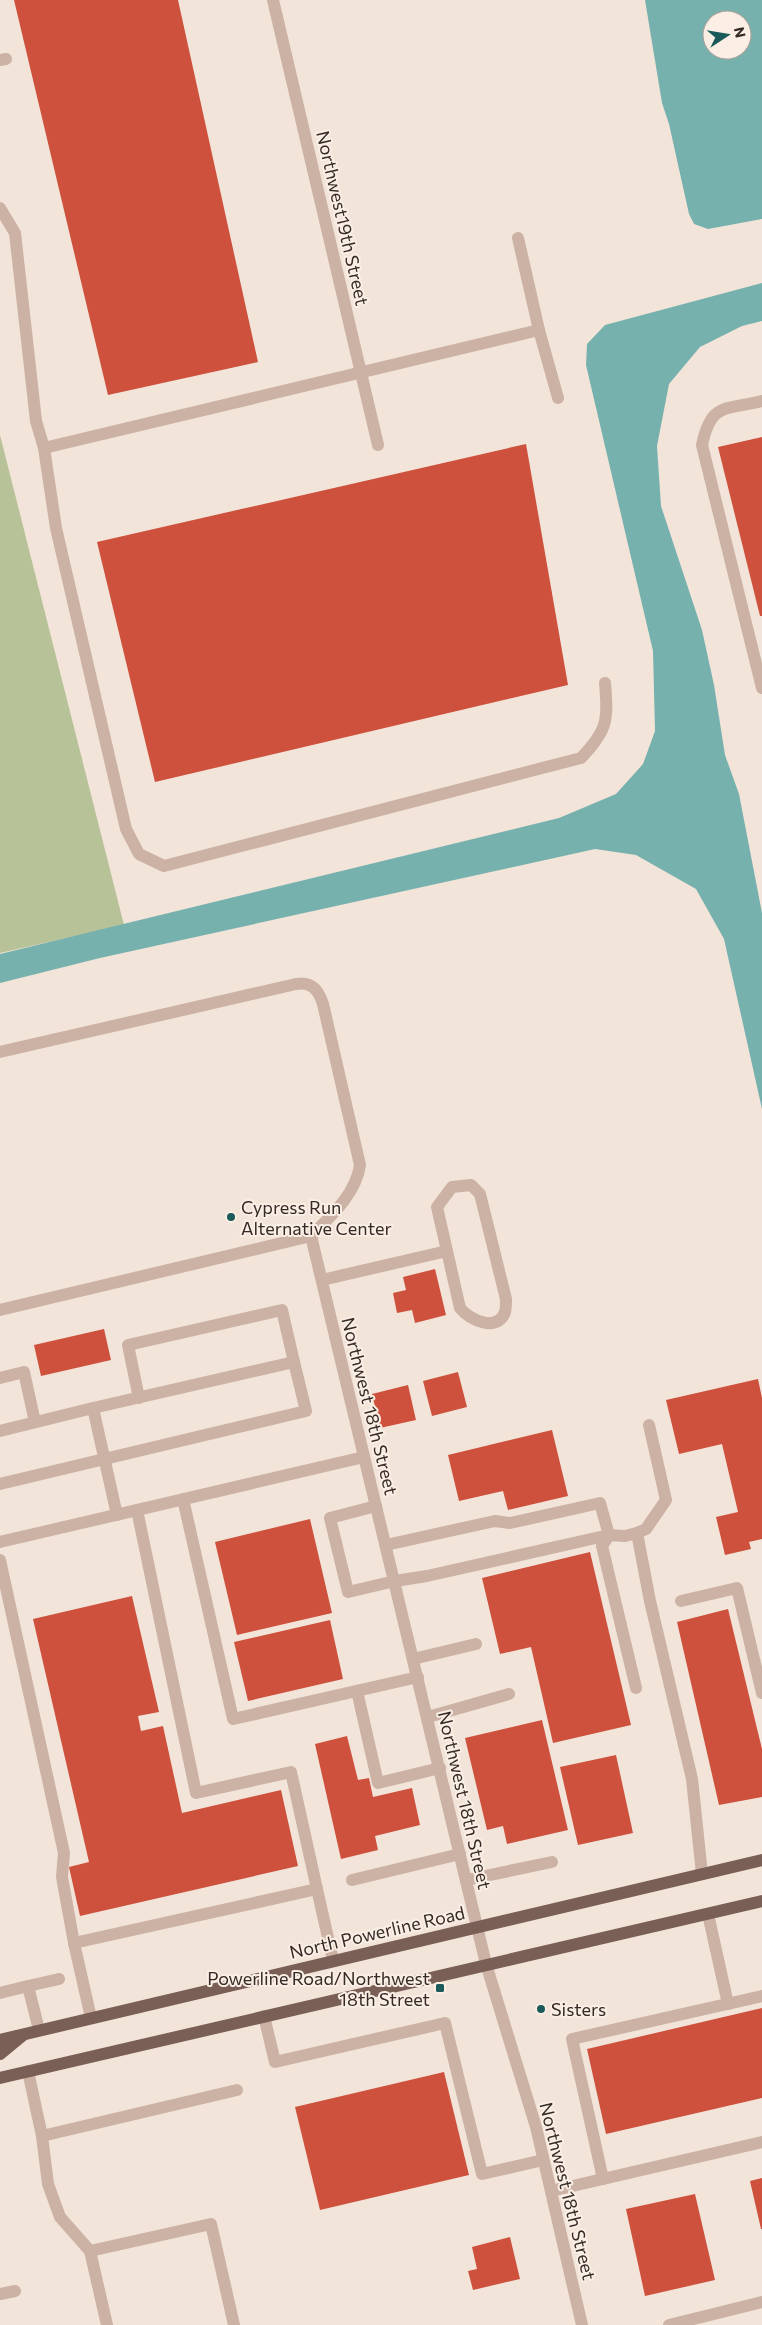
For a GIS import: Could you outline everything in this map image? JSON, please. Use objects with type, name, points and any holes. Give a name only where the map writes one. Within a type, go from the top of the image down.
[{"type":"main road","name":"North Powerline Road","points":[[0,2040],[762,1860]]},
{"type":"main road","points":[[0,2078],[762,1901]]},
{"type":"main road","points":[[0,2054],[25,2034]]},
{"type":"street","name":"Northwest19th Street","points":[[273,0],[378,445]]},
{"type":"street","points":[[0,208],[15,233],[36,421],[44,448],[56,528],[126,829],[139,854],[164,866],[581,758],[598,741],[608,716],[606,683]]},
{"type":"street","points":[[518,238],[539,330],[558,398]]},
{"type":"street","points":[[44,448],[539,330]]},
{"type":"street","points":[[762,401],[716,412],[706,424],[702,445],[762,688]]},
{"type":"street","points":[[0,1052],[296,984],[311,985],[317,990],[323,1004],[360,1165],[355,1182],[348,1193],[334,1213],[311,1236],[0,1310]]},
{"type":"street","points":[[471,1186],[480,1194],[506,1299],[505,1312],[501,1318],[495,1322],[480,1322],[465,1315],[460,1308],[447,1251],[438,1207],[452,1188],[471,1186]]},
{"type":"street","name":"Northwest 18th Street","points":[[311,1236],[486,1964],[536,2127],[582,2325]]},
{"type":"street","points":[[322,1280],[447,1251]]},
{"type":"street","points":[[0,1484],[306,1411],[282,1310],[128,1345],[139,1398]]},
{"type":"street","points":[[0,1431],[294,1362]]},
{"type":"street","points":[[0,1378],[24,1372],[35,1422]]},
{"type":"street","points":[[92,1408],[117,1515]]},
{"type":"street","points":[[376,1506],[330,1518],[348,1592],[609,1535],[625,1536],[637,1533],[646,1529],[666,1500],[649,1424]]},
{"type":"street","points":[[0,1542],[364,1457]]},
{"type":"street","points":[[183,1499],[233,1719],[418,1677]]},
{"type":"street","points":[[386,1545],[495,1521],[510,1523],[600,1503],[609,1535],[602,1546],[636,1688]]},
{"type":"street","points":[[137,1510],[196,1793],[292,1772],[333,1960]]},
{"type":"street","points":[[637,1533],[650,1601],[692,1779],[702,1874]]},
{"type":"street","points":[[0,1560],[64,1853],[62,1877],[74,1943],[91,2018]]},
{"type":"street","points":[[681,1601],[737,1588],[762,1693]]},
{"type":"street","points":[[413,1659],[476,1644]]},
{"type":"street","points":[[356,1691],[378,1783],[440,1768]]},
{"type":"street","points":[[428,1718],[508,1694]]},
{"type":"street","points":[[352,1880],[460,1854]]},
{"type":"street","points":[[466,1880],[552,1862]]},
{"type":"street","points":[[74,1943],[317,1889]]},
{"type":"street","points":[[708,1914],[728,2004]]},
{"type":"street","points":[[0,1993],[59,1979]]},
{"type":"street","points":[[28,1986],[39,2030]]},
{"type":"street","points":[[603,2179],[572,2039],[762,1996]]},
{"type":"street","points":[[264,2016],[275,2062],[445,2024],[482,2174],[544,2160]]},
{"type":"street","points":[[28,2071],[42,2136],[48,2184],[60,2217],[90,2251],[107,2325]]},
{"type":"street","points":[[42,2136],[237,2090]]},
{"type":"street","points":[[551,2191],[762,2142]]},
{"type":"street","points":[[90,2251],[211,2224],[234,2325]]},
{"type":"street","points":[[0,2294],[15,2291]]},
{"type":"street","points":[[669,2325],[762,2302]]},
{"type":"green space","points":[[0,435],[124,925],[0,953]]},
{"type":"water","points":[[645,0],[762,0],[762,219],[708,229],[694,224],[689,214],[669,124],[662,103]]},
{"type":"water","points":[[762,283],[762,321],[742,326],[700,347],[669,384],[657,446],[661,506],[702,630],[714,685],[725,755],[739,794],[762,913],[762,1109],[724,939],[696,889],[636,855],[595,849],[100,958],[0,983],[0,954],[559,818],[616,794],[643,764],[655,731],[653,651],[586,365],[587,344],[605,325]]},
{"type":"building","points":[[14,0],[178,0],[258,362],[108,395]]},
{"type":"building","points":[[762,437],[762,616],[760,616],[718,447]]},
{"type":"building","points":[[526,444],[568,685],[155,782],[97,542]]},
{"type":"building","points":[[435,1269],[446,1315],[415,1323],[412,1310],[397,1313],[393,1293],[406,1290],[403,1277]]},
{"type":"building","points":[[104,1329],[111,1360],[41,1376],[34,1345]]},
{"type":"building","points":[[458,1372],[467,1407],[432,1416],[423,1381]]},
{"type":"building","points":[[758,1379],[762,1398],[762,1539],[749,1542],[751,1549],[725,1555],[716,1517],[738,1512],[722,1444],[679,1454],[666,1400]]},
{"type":"building","points":[[408,1385],[416,1420],[380,1428],[372,1394]]},
{"type":"building","points":[[552,1430],[568,1496],[508,1510],[503,1491],[459,1501],[448,1455]]},
{"type":"building","points":[[310,1519],[332,1613],[237,1635],[215,1542]]},
{"type":"building","points":[[590,1552],[631,1725],[553,1743],[531,1647],[500,1654],[482,1578]]},
{"type":"building","points":[[132,1596],[159,1712],[138,1716],[141,1731],[163,1726],[182,1813],[281,1790],[298,1866],[80,1916],[69,1867],[89,1862],[33,1619]]},
{"type":"building","points":[[728,1609],[762,1749],[762,1797],[719,1805],[677,1622]]},
{"type":"building","points":[[330,1620],[343,1679],[248,1701],[234,1642]]},
{"type":"building","points":[[542,1720],[568,1830],[507,1844],[503,1826],[487,1830],[465,1738]]},
{"type":"building","points":[[347,1736],[358,1780],[369,1778],[373,1797],[412,1788],[420,1825],[375,1836],[378,1850],[341,1859],[315,1744]]},
{"type":"building","points":[[616,1755],[633,1833],[578,1845],[560,1767]]},
{"type":"building","points":[[762,2008],[762,2098],[606,2134],[587,2049]]},
{"type":"building","points":[[444,2072],[469,2175],[320,2210],[295,2107]]},
{"type":"building","points":[[762,2178],[762,2229],[761,2229],[750,2181]]},
{"type":"building","points":[[695,2194],[715,2280],[645,2296],[626,2209]]},
{"type":"building","points":[[510,2237],[520,2279],[473,2290],[468,2271],[477,2269],[472,2247]]},
{"type":"place","name":"Cypress Run Alternative Center","points":[[231,1217]]},
{"type":"place","name":"Powerline Road/Northwest 18th Street","points":[[440,1988]]},
{"type":"place","name":"Sisters","points":[[541,2009]]}]
